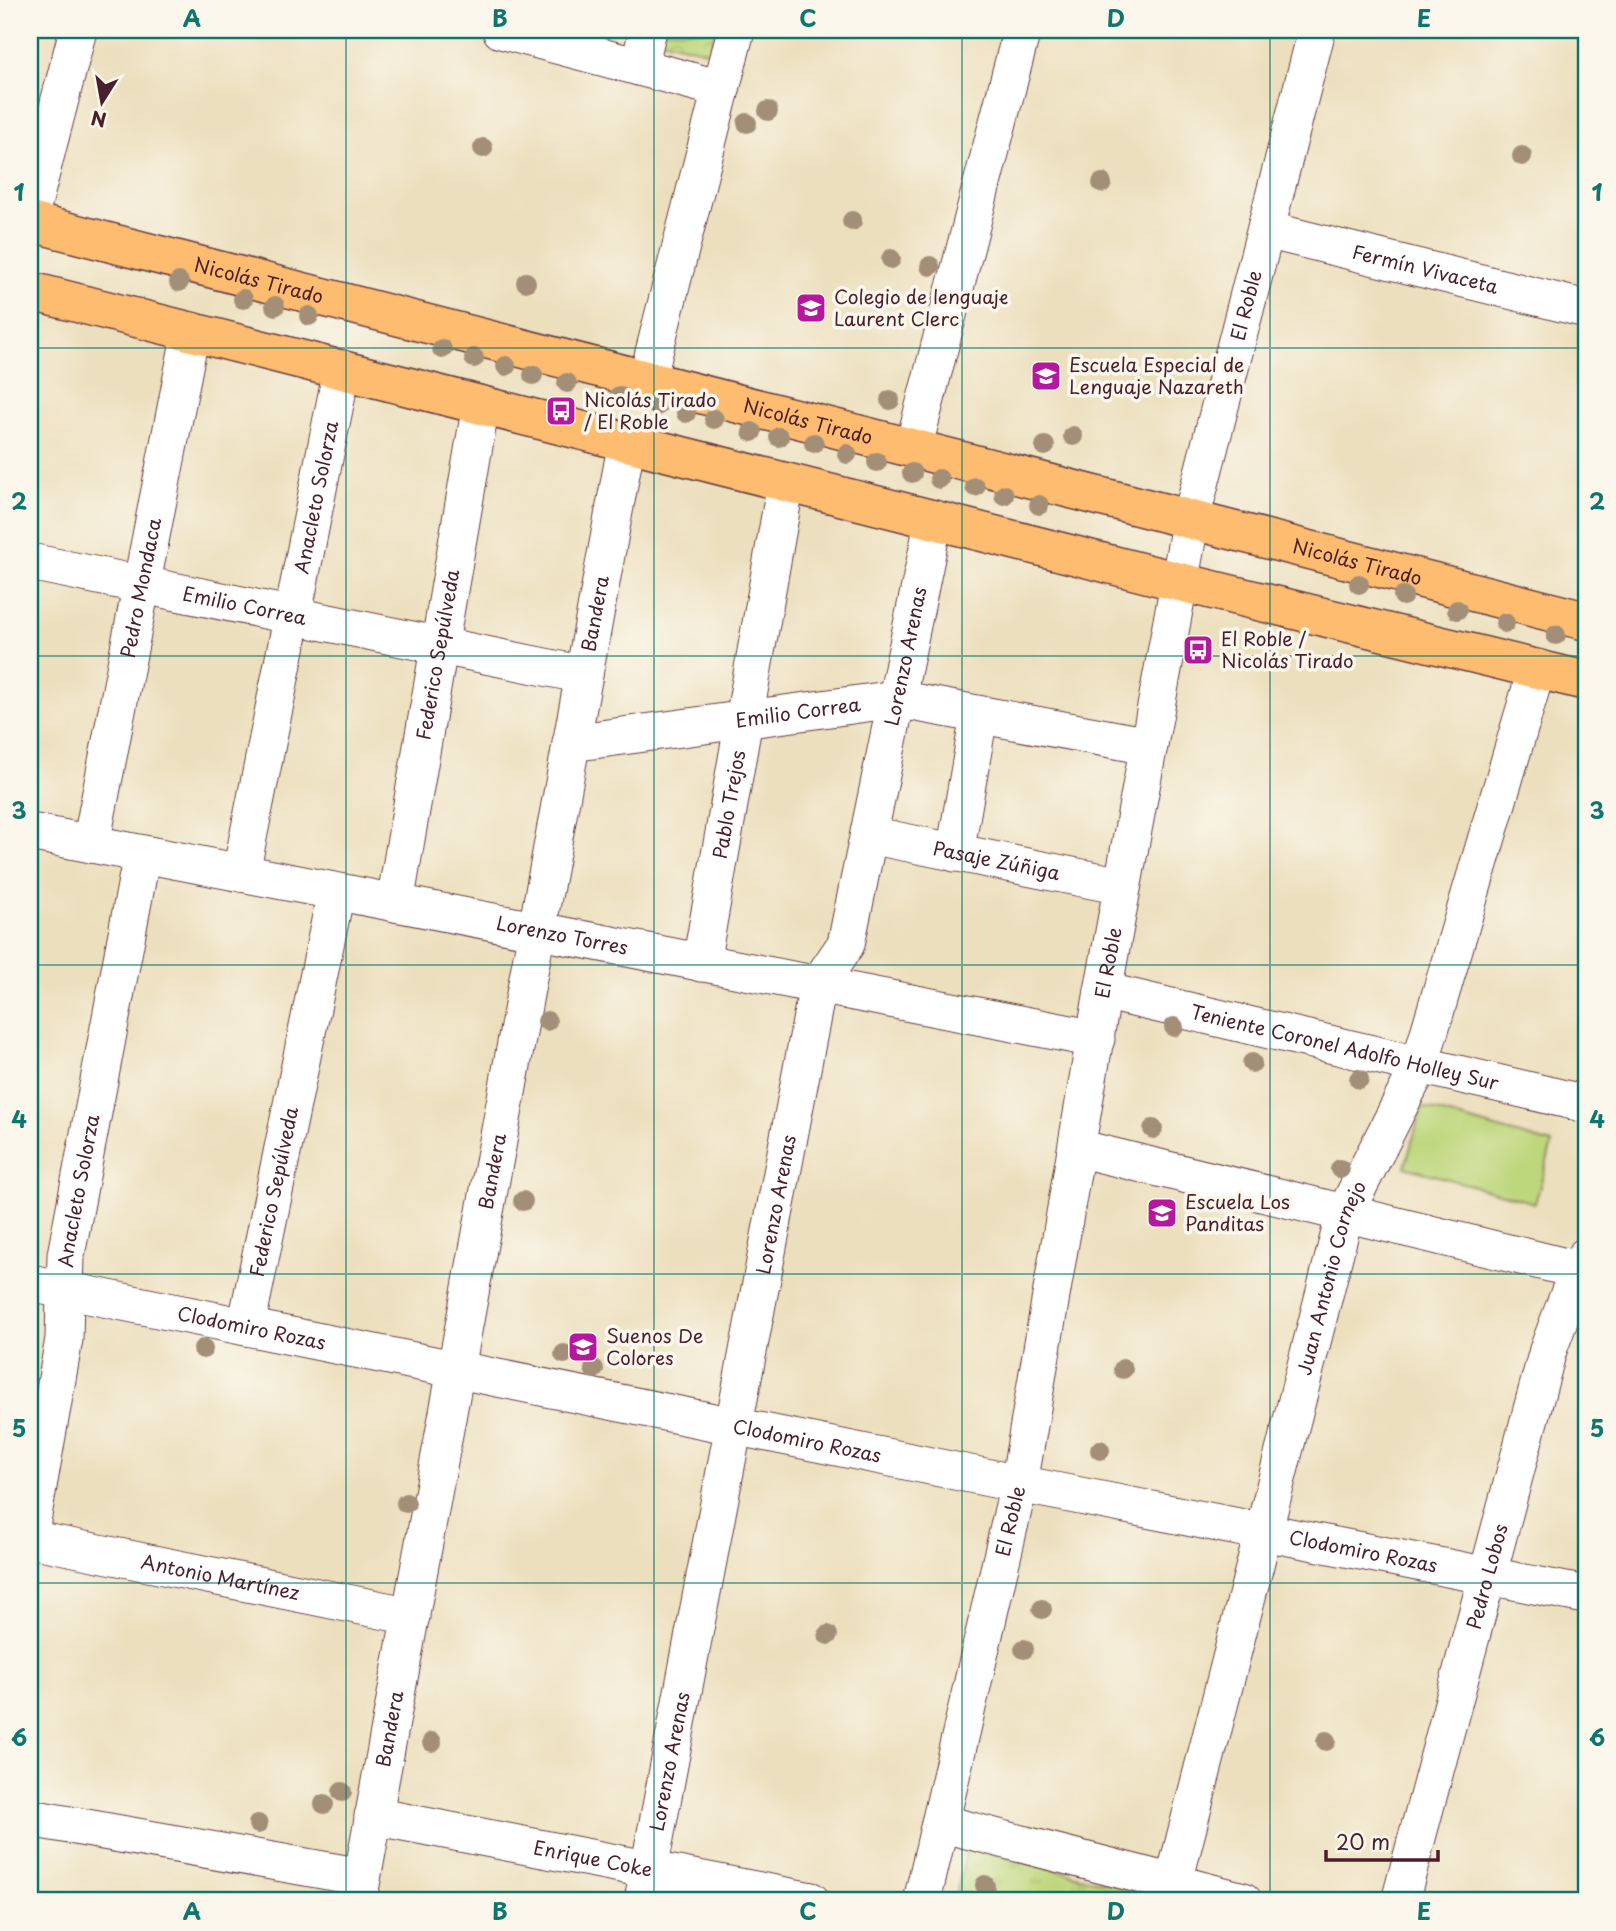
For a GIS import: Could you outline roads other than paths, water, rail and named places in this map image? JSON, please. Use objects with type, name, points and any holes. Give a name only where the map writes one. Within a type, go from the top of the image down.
[{"type":"main road","name":"Nicolás Tirado","points":[[30,222],[1586,621]]},
{"type":"main road","points":[[30,291],[1180,582],[1586,681]]},
{"type":"street","points":[[30,215],[78,30]]},
{"type":"street","points":[[501,30],[721,89]]},
{"type":"street","points":[[639,68],[648,30]]},
{"type":"street","points":[[647,380],[736,30]]},
{"type":"street","points":[[913,449],[1022,30]]},
{"type":"street","name":"El Roble","points":[[922,1901],[1019,1484],[1102,991],[1191,519],[1317,30]]},
{"type":"street","name":"Fermín Vivaceta","points":[[1266,230],[1586,309]]},
{"type":"street","name":"Pedro Mondaca","points":[[91,844],[191,331]]},
{"type":"street","name":"Anacleto Solorza","points":[[241,873],[342,369]]},
{"type":"street","name":"Federico Sepúlveda","points":[[395,903],[481,405]]},
{"type":"street","name":"Bandera","points":[[360,1889],[626,441]]},
{"type":"street","name":"Pablo Trejos","points":[[701,962],[786,482]]},
{"type":"street","name":"Lorenzo Arenas","points":[[646,1885],[818,985],[846,944],[934,519]]},
{"type":"street","name":"Emilio Correa","points":[[30,562],[584,675]]},
{"type":"street","name":"Juan Antonio Cornejo","points":[[1171,1892],[1345,1213],[1419,1067],[1537,668]]},
{"type":"street","name":"Emilio Correa","points":[[571,743],[896,699],[1150,747]]},
{"type":"street","points":[[955,853],[979,716]]},
{"type":"street","name":"Lorenzo Torres","points":[[30,832],[1096,1039]]},
{"type":"street","name":"Pasaje Zúñiga","points":[[869,835],[1122,886]]},
{"type":"street","name":"Anacleto Solorza","points":[[30,1532],[64,1339],[66,1255],[142,854]]},
{"type":"street","name":"Federico Sepúlveda","points":[[246,1327],[336,891]]},
{"type":"street","name":"Teniente Coronel Adolfo Holley Sur","points":[[1102,991],[1586,1104]]},
{"type":"street","points":[[1077,1148],[1345,1213],[1582,1263]]},
{"type":"street","name":"Pedro Lobos","points":[[1400,1901],[1548,1350],[1582,1263]]},
{"type":"street","name":"Clodomiro Rozas","points":[[30,1283],[1019,1484],[1586,1595]]},
{"type":"street","name":"Antonio Martínez","points":[[30,1539],[411,1616]]},
{"type":"street","name":"Enrique Coke","points":[[373,1816],[646,1885],[811,1901]]},
{"type":"street","points":[[30,1818],[360,1889]]},
{"type":"street","points":[[940,1824],[1171,1892],[1243,1901]]},
{"type":"place","name":"Colegio de lenguaje Laurent Clerc","points":[[811,308]]},
{"type":"place","name":"Escuela Especial de Lenguaje Nazareth","points":[[1046,376]]},
{"type":"place","name":"Nicolás Tirado / El Roble","points":[[561,411]]},
{"type":"place","name":"El Roble / Nicolás Tirado","points":[[1198,650]]},
{"type":"place","name":"Escuela Los Panditas","points":[[1162,1213]]},
{"type":"place","name":"Suenos De Colores","points":[[583,1347]]}]
